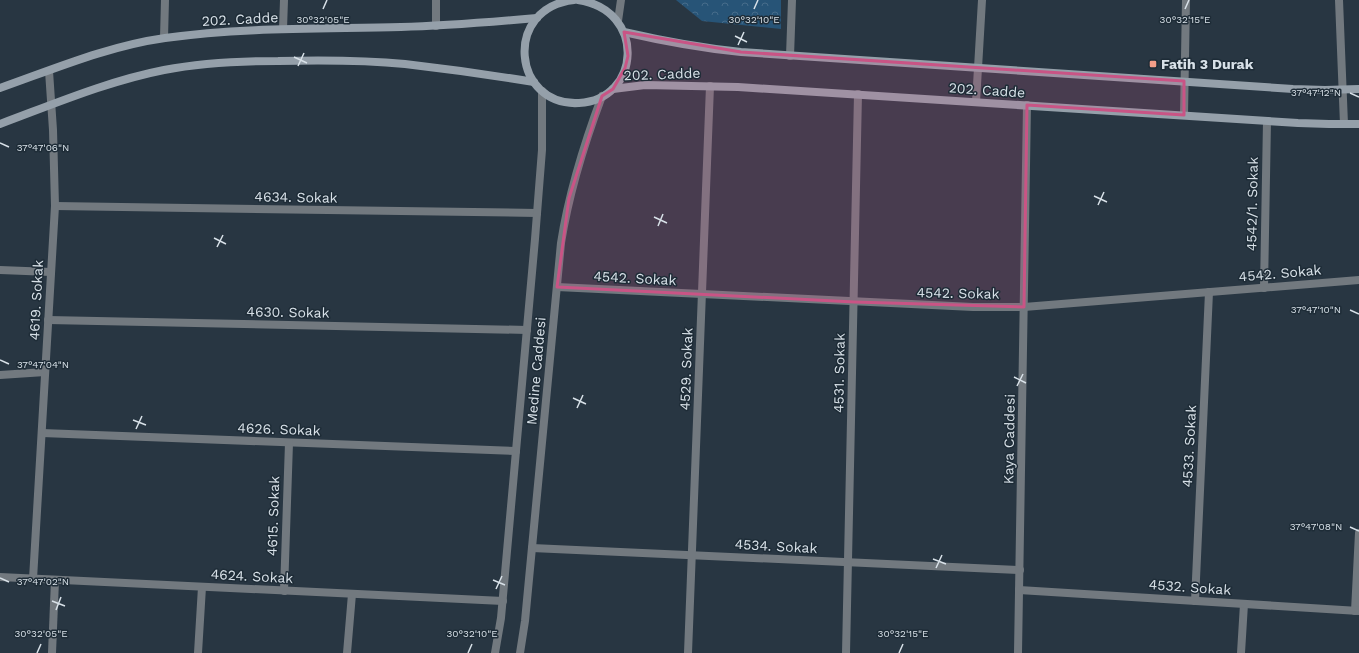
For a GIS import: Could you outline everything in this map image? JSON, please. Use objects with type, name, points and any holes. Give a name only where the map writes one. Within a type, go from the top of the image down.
[{"type":"main road","points":[[574,0],[564,1],[548,8],[533,22],[527,33],[524,45],[524,58],[528,71],[534,82],[542,91],[553,98],[565,102],[578,103],[591,102],[613,89],[620,79],[628,56],[624,32],[610,13],[600,6],[578,0]]},
{"type":"main road","name":"202. Cadde","points":[[0,88],[87,57],[164,38],[210,33],[283,29],[436,26],[537,18]]},
{"type":"main road","name":"202. Cadde","points":[[624,32],[711,49],[790,56],[1293,88],[1343,90],[1359,89]]},
{"type":"main road","points":[[0,124],[122,80],[164,70],[205,64],[246,61],[337,60],[404,64],[473,72],[534,82]]},
{"type":"main road","name":"202. Cadde","points":[[613,89],[645,85],[710,86],[858,94],[1266,121],[1359,124]]},
{"type":"street","points":[[164,38],[166,0]]},
{"type":"street","points":[[283,29],[284,0]]},
{"type":"street","points":[[436,0],[436,26]]},
{"type":"street","points":[[548,8],[552,0]]},
{"type":"street","points":[[618,22],[621,0]]},
{"type":"street","points":[[790,56],[792,0]]},
{"type":"street","points":[[976,102],[982,0]]},
{"type":"street","points":[[1184,115],[1186,0]]},
{"type":"street","points":[[1339,0],[1344,124]]},
{"type":"street","name":"4619. Sokak","points":[[33,579],[55,206],[49,71]]},
{"type":"street","name":"4529. Sokak","points":[[688,653],[710,86]]},
{"type":"street","name":"Medine Caddesi","points":[[496,653],[503,602],[537,213],[542,150],[542,91]]},
{"type":"street","name":"4531. Sokak","points":[[846,653],[858,94]]},
{"type":"street","name":"Medine Caddesi","points":[[520,653],[525,621],[556,286],[562,237],[571,192],[587,136],[602,96]]},
{"type":"street","name":"Kaya Caddesi","points":[[1018,653],[1027,105]]},
{"type":"street","name":"4542/1. Sokak","points":[[1264,288],[1266,121]]},
{"type":"street","name":"4634. Sokak","points":[[55,206],[537,213]]},
{"type":"street","points":[[0,270],[51,272]]},
{"type":"street","name":"4542. Sokak","points":[[556,286],[854,302],[973,307],[1024,307],[1359,280]]},
{"type":"street","name":"4533. Sokak","points":[[1195,601],[1209,292]]},
{"type":"street","name":"4630. Sokak","points":[[48,320],[527,330]]},
{"type":"street","points":[[0,375],[45,372]]},
{"type":"street","name":"4626. Sokak","points":[[42,433],[516,452]]},
{"type":"street","name":"4615. Sokak","points":[[284,591],[289,443]]},
{"type":"street","points":[[1357,611],[1359,533]]},
{"type":"street","name":"4534. Sokak","points":[[532,548],[1020,570]]},
{"type":"street","name":"4624. Sokak","points":[[0,577],[503,602]]},
{"type":"street","points":[[52,653],[55,580]]},
{"type":"street","points":[[198,653],[202,587]]},
{"type":"street","name":"4532. Sokak","points":[[1019,590],[1357,611]]},
{"type":"street","points":[[347,653],[352,594]]},
{"type":"street","points":[[1240,653],[1244,604]]},
{"type":"highlighted area","points":[[624,32],[741,52],[1184,81],[1184,115],[1027,105],[1024,307],[854,302],[557,287],[569,198],[602,96],[613,89],[625,68],[628,56]]},
{"type":"green space","points":[[676,0],[781,0],[781,29],[702,21]]},
{"type":"place","name":"Fatih 3 Durak","points":[[1153,64]]}]
